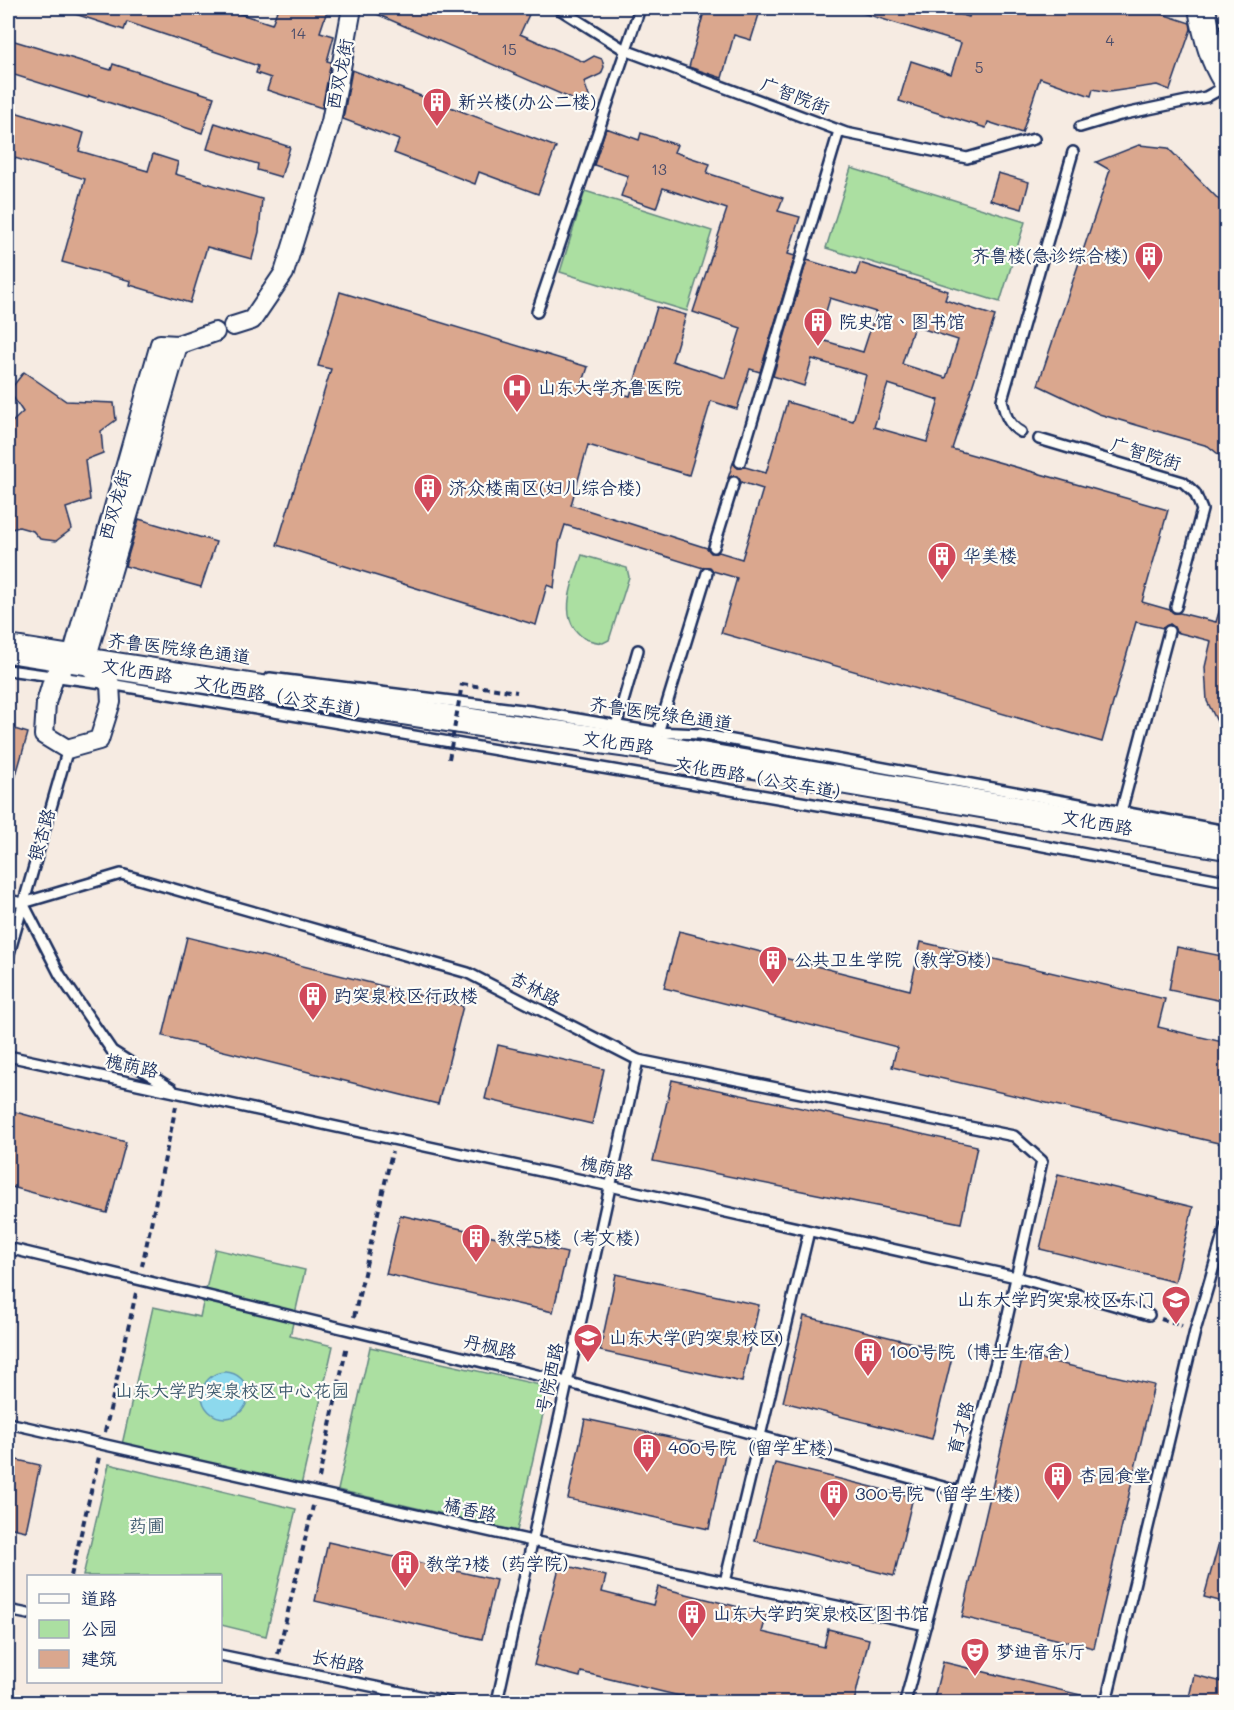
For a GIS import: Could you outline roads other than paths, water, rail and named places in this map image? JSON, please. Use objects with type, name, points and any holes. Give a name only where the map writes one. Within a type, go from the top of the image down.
[{"type":"main road","points":[[1202,8],[1207,34],[1218,68],[1227,80]]},
{"type":"main road","points":[[1218,8],[1227,50]]},
{"type":"main road","name":"文化西路","points":[[8,649],[70,666],[649,747],[1227,846]]},
{"type":"street","name":"西双龙街","points":[[233,326],[252,320],[284,273],[331,122],[352,8]]},
{"type":"street","name":"西双龙街","points":[[70,666],[160,344],[178,345],[215,332]]},
{"type":"street","points":[[70,666],[110,693],[99,740],[67,750],[44,735],[46,703],[70,666]]},
{"type":"lane","name":"广智院街","points":[[558,8],[625,50],[839,131],[967,158],[1034,139]]},
{"type":"lane","points":[[537,312],[640,8]]},
{"type":"lane","points":[[1080,127],[1120,115],[1206,98],[1227,86]]},
{"type":"lane","points":[[740,462],[839,131]]},
{"type":"lane","points":[[1021,432],[1013,427],[1005,413],[1002,400],[1073,152]]},
{"type":"lane","name":"广智院街","points":[[1039,439],[1183,482],[1195,493],[1202,510],[1176,607]]},
{"type":"lane","points":[[714,547],[734,482]]},
{"type":"lane","points":[[658,733],[706,573]]},
{"type":"lane","points":[[1121,812],[1169,631]]},
{"type":"lane","points":[[8,639],[70,666]]},
{"type":"lane","points":[[616,726],[638,650]]},
{"type":"lane","name":"齐鲁医院绿色通道","points":[[70,666],[192,668]]},
{"type":"lane","name":"文化西路（公交车道）","points":[[8,670],[70,666],[110,693],[924,823],[1227,881]]},
{"type":"lane","name":"齐鲁医院绿色通道","points":[[262,677],[530,711],[658,733],[700,735],[1227,831]]},
{"type":"lane","name":"银杏路","points":[[8,957],[67,750]]},
{"type":"lane","name":"杏林路","points":[[8,900],[22,903],[122,874],[468,973],[638,1060],[1014,1136],[1042,1161]]},
{"type":"lane","points":[[22,903],[60,975],[112,1052],[179,1093]]},
{"type":"lane","name":"槐荫路","points":[[8,1056],[610,1186],[1016,1277],[1149,1315]]},
{"type":"lane","name":"号院西路","points":[[496,1702],[638,1060]]},
{"type":"lane","name":"育才路","points":[[905,1702],[1004,1332],[1042,1161]]},
{"type":"lane","points":[[1106,1702],[1195,1330],[1227,1225]]},
{"type":"lane","points":[[725,1582],[809,1231]]},
{"type":"lane","name":"丹枫路","points":[[8,1248],[566,1382],[961,1492]]},
{"type":"lane","name":"橘香路","points":[[8,1423],[532,1541],[926,1625]]},
{"type":"lane","points":[[8,1610],[27,1614]]},
{"type":"lane","name":"长柏路","points":[[222,1654],[449,1702]]},
{"type":"water","points":[[225,1372],[241,1379],[248,1395],[241,1411],[225,1418],[209,1411],[202,1395],[209,1379]]},
{"type":"place","name":"新兴楼(办公二楼)","points":[[437,128]]},
{"type":"place","name":"齐鲁楼(急诊综合楼)","points":[[1149,282]]},
{"type":"place","name":"院史馆、图书馆","points":[[818,348]]},
{"type":"place","name":"山东大学齐鲁医院","points":[[517,414]]},
{"type":"place","name":"济众楼南区(妇儿综合楼)","points":[[428,514]]},
{"type":"place","name":"华美楼","points":[[942,582]]},
{"type":"place","name":"公共卫生学院（教学9楼）","points":[[773,986]]},
{"type":"place","name":"趵突泉校区行政楼","points":[[313,1022]]},
{"type":"place","name":"教学5楼（考文楼）","points":[[476,1264]]},
{"type":"place","name":"山东大学趵突泉校区东门","points":[[1176,1326]]},
{"type":"place","name":"山东大学(趵突泉校区)","points":[[588,1364]]},
{"type":"place","name":"100号院（博士生宿舍）","points":[[868,1378]]},
{"type":"place","name":"400号院（留学生楼）","points":[[647,1474]]},
{"type":"place","name":"杏园食堂","points":[[1058,1502]]},
{"type":"place","name":"300号院（留学生楼）","points":[[834,1520]]},
{"type":"place","name":"教学7楼（药学院）","points":[[405,1590]]},
{"type":"place","name":"山东大学趵突泉校区图书馆","points":[[692,1640]]},
{"type":"place","name":"梦迪音乐厅","points":[[975,1678]]},
{"type":"park label","name":"山东大学趵突泉校区中心花园","points":[[232,1391]]},
{"type":"park label","name":"药圃","points":[[147,1526]]}]
